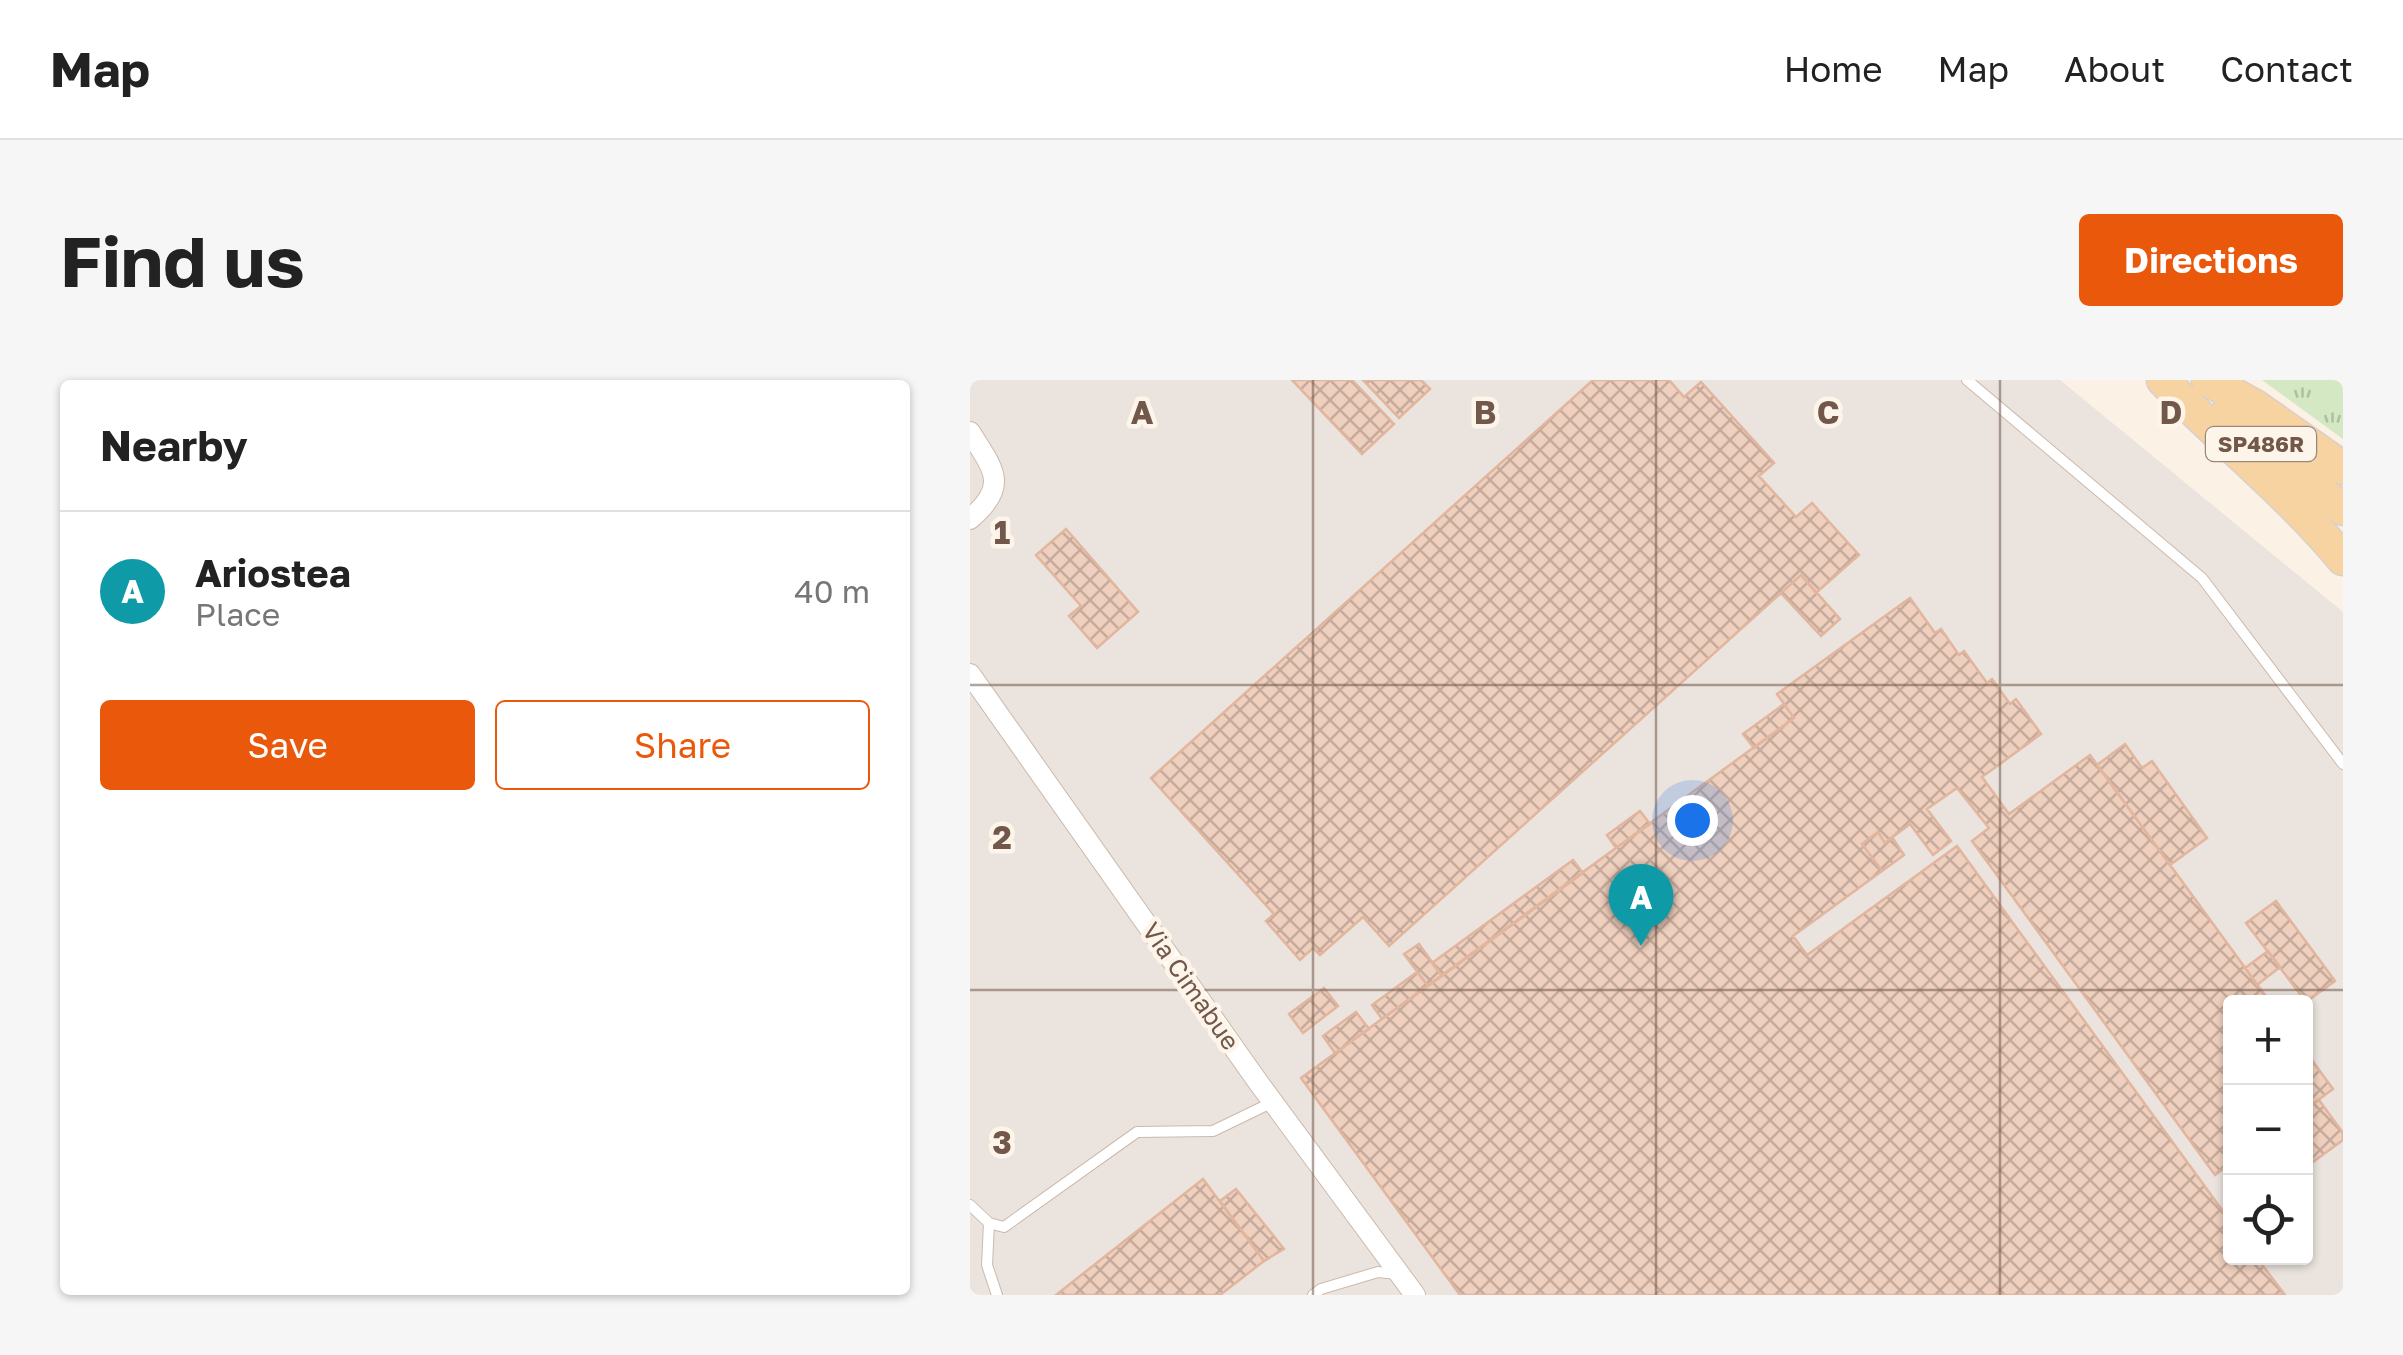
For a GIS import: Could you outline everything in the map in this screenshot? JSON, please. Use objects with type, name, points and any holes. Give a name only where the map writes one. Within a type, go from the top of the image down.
[{"type":"main road","points":[[2163,380],[2212,431],[2308,517],[2343,560]]},
{"type":"main road","name":"SP486R","points":[[2179,380],[2343,509]]},
{"type":"main road","points":[[2208,380],[2255,406],[2343,468]]},
{"type":"street","points":[[970,432],[995,474],[994,491],[970,519]]},
{"type":"street","name":"Via Cimabue","points":[[970,674],[1415,1295]]},
{"type":"lane","points":[[1966,380],[2202,578],[2343,764]]},
{"type":"lane","points":[[970,1205],[989,1223],[1004,1227],[1137,1132],[1213,1131],[1274,1102]]},
{"type":"lane","points":[[989,1223],[987,1265],[997,1295]]},
{"type":"lane","points":[[1312,1295],[1378,1272],[1400,1274]]},
{"type":"shaded area","points":[[970,380],[2060,380],[2343,612],[2343,1295],[970,1295]]},
{"type":"green space","points":[[2262,380],[2343,380],[2343,439]]},
{"type":"building","points":[[1292,380],[1352,380],[1394,424],[1362,454]]},
{"type":"building","points":[[1363,380],[1421,380],[1430,389],[1399,418]]},
{"type":"building","points":[[1593,380],[1669,380],[1684,397],[1701,382],[1774,463],[1759,476],[1796,517],[1812,503],[1859,555],[1816,593],[1801,575],[1389,946],[1363,917],[1320,955],[1313,948],[1300,960],[1266,921],[1274,914],[1151,778]]},
{"type":"building","points":[[1066,529],[1138,612],[1097,648],[1069,616],[1081,606],[1036,555]]},
{"type":"building","points":[[1801,575],[1840,619],[1821,636],[1781,593]]},
{"type":"building","points":[[1910,598],[1935,633],[1941,629],[1959,655],[1964,651],[1987,683],[1992,679],[2010,704],[2016,699],[2041,734],[1982,777],[2009,814],[2090,755],[2265,995],[2223,995],[2223,1169],[2215,1175],[1972,841],[1989,828],[1957,788],[1927,809],[1951,841],[1933,855],[1910,824],[1885,843],[1878,832],[1862,844],[1882,871],[1793,936],[1807,955],[1957,846],[2223,1211],[2223,1265],[2262,1265],[2285,1295],[1460,1295],[1301,1078],[1794,718],[1777,694]]},
{"type":"building","points":[[1784,704],[1794,718],[1754,748],[1743,734]]},
{"type":"building","points":[[2125,744],[2142,768],[2152,761],[2207,838],[2170,865],[2097,765]]},
{"type":"building","points":[[1640,811],[1650,824],[1616,848],[1607,835]]},
{"type":"building","points":[[1878,832],[1885,843],[1892,837],[1904,855],[1882,871],[1862,844]]},
{"type":"building","points":[[1573,860],[1583,873],[1442,976],[1432,963]]},
{"type":"building","points":[[2276,901],[2335,981],[2313,997],[2301,995],[2246,923]]},
{"type":"building","points":[[1419,944],[1442,976],[1428,986],[1404,954]]},
{"type":"building","points":[[2268,951],[2280,967],[2257,985],[2245,968]]},
{"type":"building","points":[[1417,972],[1428,986],[1382,1019],[1372,1005]]},
{"type":"building","points":[[1324,988],[1338,1006],[1303,1033],[1289,1014]]},
{"type":"building","points":[[1356,1012],[1369,1029],[1335,1053],[1323,1036]]},
{"type":"building","points":[[2313,1062],[2333,1089],[2313,1104]]},
{"type":"building","points":[[2319,1100],[2343,1133],[2343,1140],[2313,1162],[2313,1104]]},
{"type":"building","points":[[1203,1179],[1264,1261],[1220,1295],[1056,1295]]},
{"type":"building","points":[[1236,1189],[1284,1249],[1264,1261],[1220,1201]]},
{"type":"place","name":"Ariostea","points":[[1641,946]]}]
